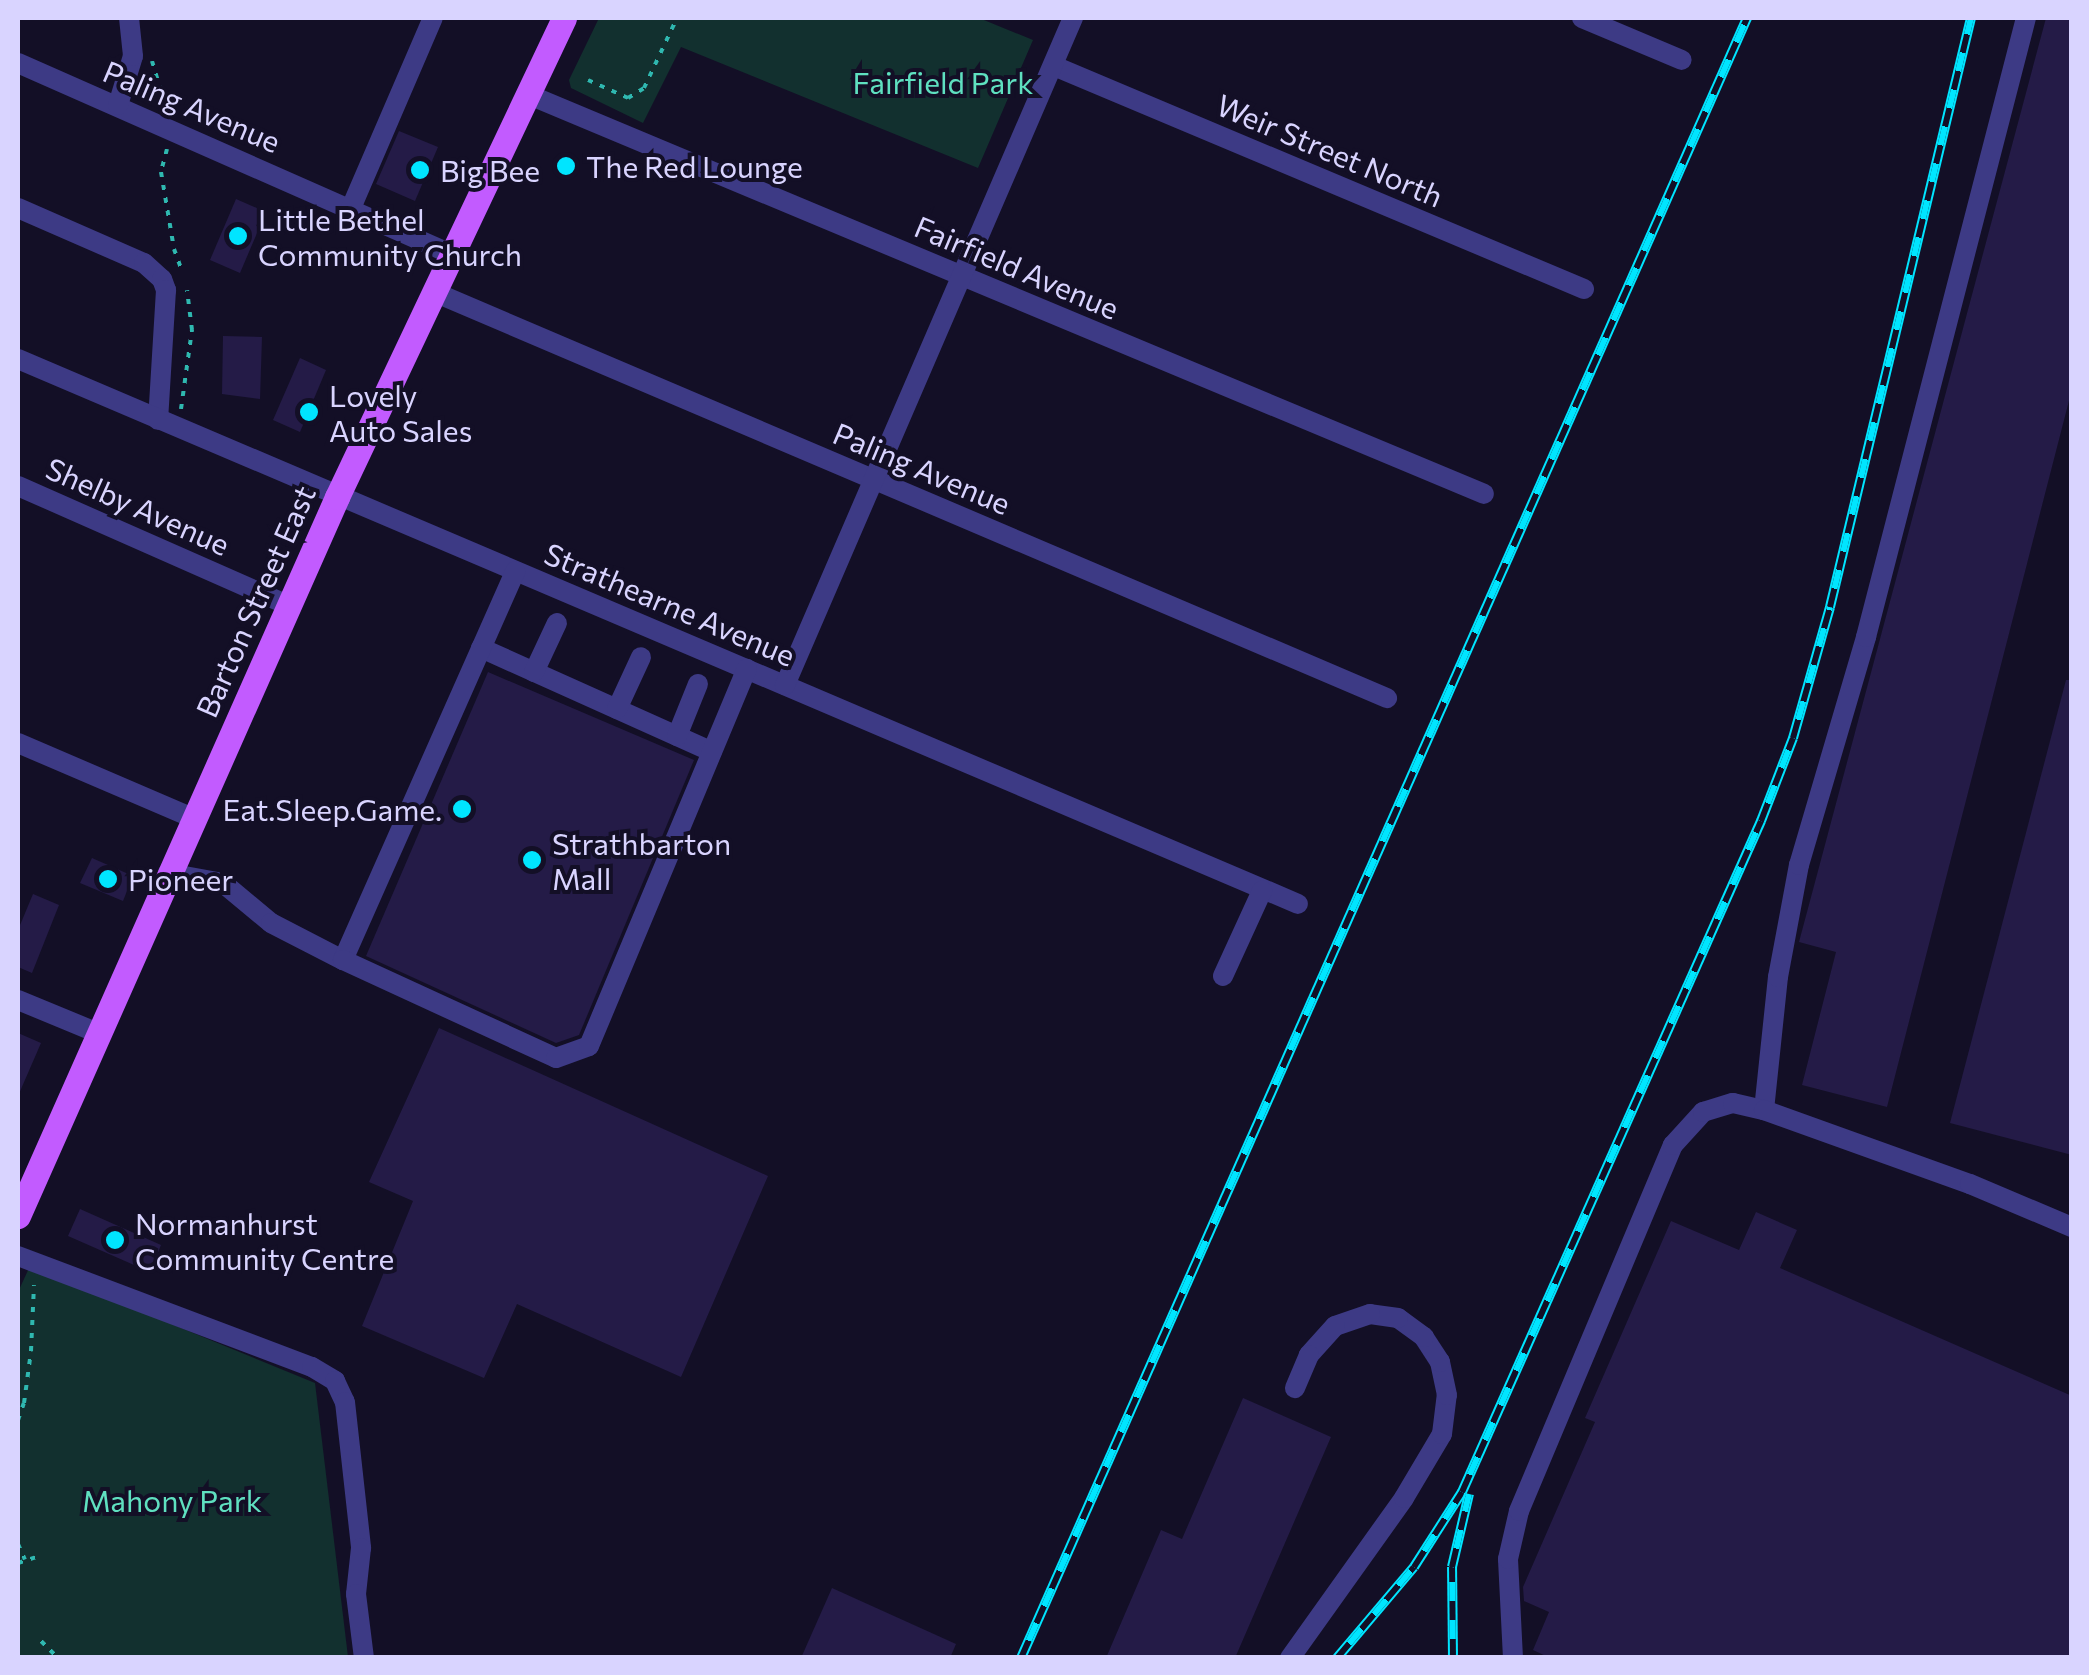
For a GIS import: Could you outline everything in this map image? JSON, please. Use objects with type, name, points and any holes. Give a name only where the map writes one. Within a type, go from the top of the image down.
[{"type":"main road","name":"Barton Street East","points":[[18,1216],[337,497],[564,18]]},
{"type":"street","points":[[118,105],[133,56],[130,18]]},
{"type":"street","points":[[351,208],[433,18]]},
{"type":"street","points":[[785,685],[1073,18]]},
{"type":"street","points":[[1582,18],[1682,60]]},
{"type":"street","points":[[1764,1110],[1778,977],[1798,865],[1866,637],[2026,18]]},
{"type":"street","name":"Paling Avenue","points":[[18,63],[452,254]]},
{"type":"street","name":"Weir Street North","points":[[1054,66],[1584,289]]},
{"type":"street","name":"Fairfield Avenue","points":[[528,94],[1484,494]]},
{"type":"street","points":[[18,208],[144,263],[162,279],[166,290],[167,424]]},
{"type":"street","name":"Paling Avenue","points":[[434,292],[1387,698]]},
{"type":"street","name":"Strathearne Avenue","points":[[18,358],[1298,904]]},
{"type":"street","name":"Shelby Avenue","points":[[18,486],[288,605]]},
{"type":"street","points":[[343,960],[515,571]]},
{"type":"street","points":[[534,672],[556,623]]},
{"type":"street","points":[[481,648],[712,752]]},
{"type":"street","points":[[617,709],[641,657]]},
{"type":"street","points":[[168,874],[223,883],[272,923],[556,1058],[589,1046],[747,669]]},
{"type":"street","points":[[677,736],[698,684]]},
{"type":"street","points":[[18,743],[192,818]]},
{"type":"street","points":[[1223,976],[1262,891]]},
{"type":"street","points":[[18,1000],[98,1034]]},
{"type":"street","points":[[1513,1658],[1508,1559],[1518,1511],[1674,1145],[1694,1119],[1724,1104],[1764,1110],[1970,1184],[2072,1228]]},
{"type":"street","points":[[18,1256],[312,1367],[335,1382],[345,1402],[361,1548],[356,1594],[364,1658]]},
{"type":"street","points":[[1290,1658],[1404,1498],[1442,1434],[1447,1395],[1440,1362],[1424,1337],[1398,1318],[1370,1314],[1335,1326],[1309,1355],[1294,1388]]},
{"type":"path","points":[[588,80],[628,98],[644,88],[677,18]]},
{"type":"path","points":[[149,50],[168,126],[161,172],[192,330],[167,424]]},
{"type":"path","points":[[18,1420],[31,1351],[34,1270]]},
{"type":"path","points":[[18,1544],[25,1560]]},
{"type":"path","points":[[18,1563],[36,1557]]},
{"type":"path","points":[[42,1640],[58,1658]]},
{"type":"green space","name":"Fairfield Park","points":[[599,18],[979,18],[1033,40],[978,168],[681,47],[643,123],[571,88],[569,80]]},
{"type":"green space","name":"Mahony Park","points":[[30,1266],[315,1383],[348,1657],[18,1658],[18,1292]]},
{"type":"building","points":[[2046,18],[2072,18],[2072,389],[1887,1107],[1802,1085],[1836,952],[1799,942]]},
{"type":"building","points":[[399,131],[438,147],[415,201],[376,184]]},
{"type":"building","name":"Little Bethel Community Church","points":[[236,199],[266,212],[240,273],[210,260]]},
{"type":"building","points":[[223,336],[262,337],[260,399],[222,394]]},
{"type":"building","points":[[300,358],[326,370],[300,432],[273,420]]},
{"type":"building","name":"Strathbarton Mall","points":[[488,672],[694,760],[579,1035],[556,1043],[366,956]]},
{"type":"building","points":[[2066,680],[2072,680],[2072,1155],[1950,1123]]},
{"type":"building","points":[[92,858],[133,876],[123,901],[80,883]]},
{"type":"building","points":[[33,894],[59,905],[32,973],[18,967],[18,930]]},
{"type":"building","points":[[439,1028],[768,1176],[681,1377],[517,1304],[484,1378],[362,1326],[413,1201],[369,1182]]},
{"type":"building","points":[[18,1033],[41,1043],[18,1096]]},
{"type":"building","name":"Normanhurst Community Centre","points":[[80,1209],[161,1245],[150,1272],[68,1236]]},
{"type":"building","points":[[1756,1212],[1797,1230],[1780,1268],[2072,1396],[2072,1658],[1550,1658],[1533,1650],[1549,1612],[1524,1601],[1523,1587],[1595,1422],[1585,1418],[1671,1221],[1739,1250]]},
{"type":"building","points":[[1243,1398],[1331,1437],[1235,1658],[1106,1658],[1161,1530],[1182,1539]]},
{"type":"building","points":[[832,1588],[956,1644],[950,1658],[801,1658]]},
{"type":"railway","points":[[1021,1658],[1747,18]]},
{"type":"railway","points":[[1337,1658],[1414,1567],[1462,1492],[1761,821],[1793,738],[1830,607],[1971,18]]},
{"type":"railway","points":[[1453,1658],[1452,1567],[1469,1494]]},
{"type":"place","name":"The Red Lounge","points":[[566,166]]},
{"type":"place","name":"Big Bee","points":[[420,170]]},
{"type":"place","name":"Little Bethel Community Church","points":[[238,236]]},
{"type":"place","name":"Lovely Auto Sales","points":[[309,412]]},
{"type":"place","name":"Eat.Sleep.Game.","points":[[462,809]]},
{"type":"place","name":"Strathbarton Mall","points":[[532,860]]},
{"type":"place","name":"Pioneer","points":[[108,879]]},
{"type":"place","name":"Normanhurst Community Centre","points":[[115,1240]]}]
